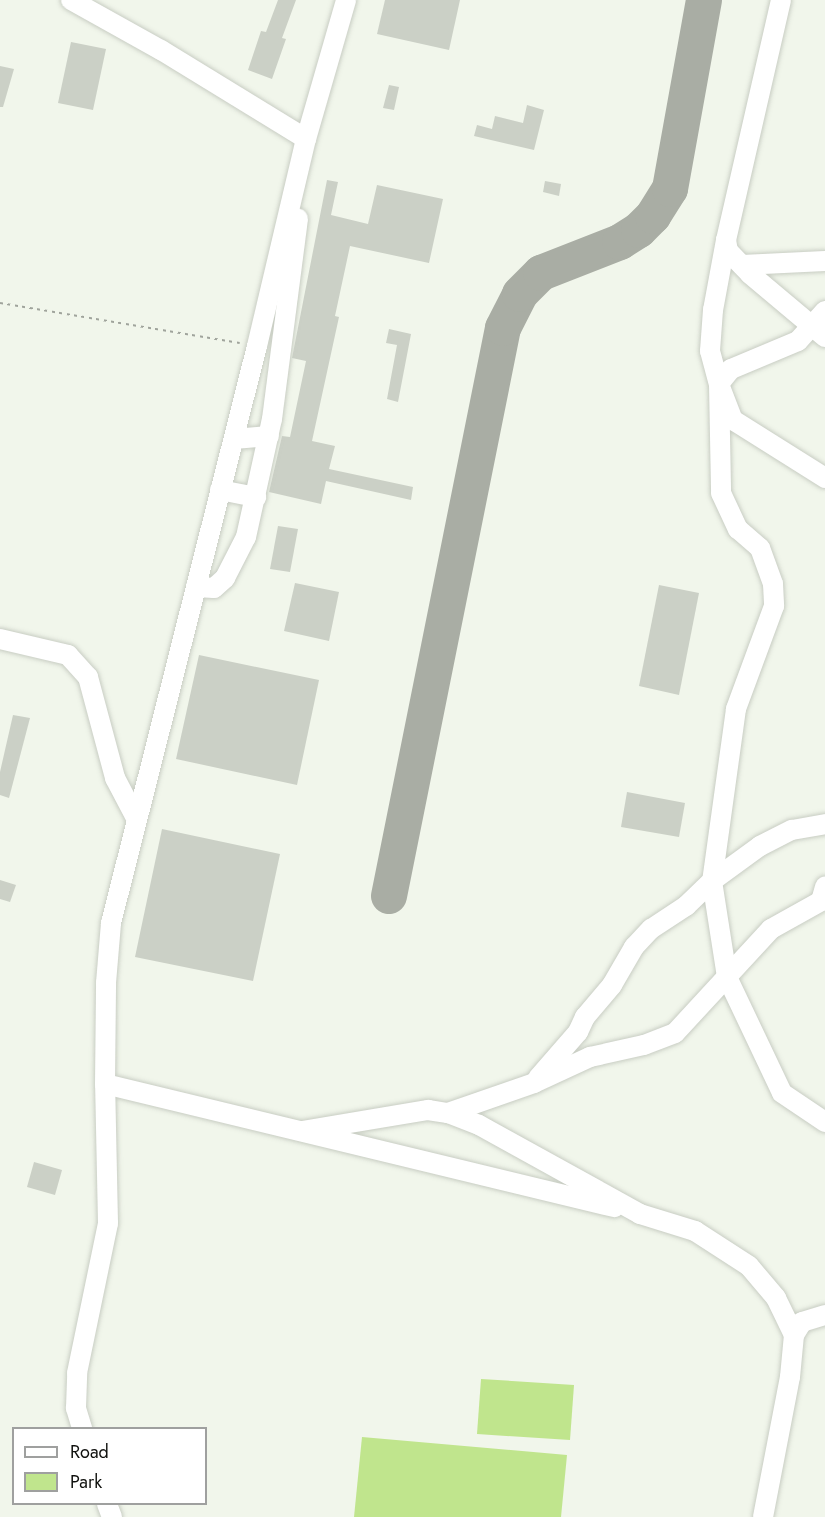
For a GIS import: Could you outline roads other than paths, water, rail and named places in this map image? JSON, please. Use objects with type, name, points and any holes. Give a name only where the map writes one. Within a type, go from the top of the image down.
[{"type":"lane","points":[[71,0],[161,50],[306,139]]},
{"type":"lane","points":[[82,1427],[76,1408],[76,1373],[108,1223],[105,1084],[108,946],[111,923],[258,345],[306,139],[346,0]]},
{"type":"lane","points":[[781,0],[726,240],[714,310],[710,351],[719,384],[733,420],[825,478]]},
{"type":"lane","points":[[196,587],[214,588],[225,578],[246,537],[256,497],[280,368],[283,317],[294,254],[306,139]]},
{"type":"lane","points":[[726,240],[728,251],[742,265],[819,332]]},
{"type":"lane","points":[[742,265],[825,261]]},
{"type":"lane","points":[[819,332],[825,311]]},
{"type":"lane","points":[[819,332],[731,369],[719,384],[721,493],[738,529],[760,548],[773,584],[774,606],[736,709],[712,880],[727,977],[782,1093],[825,1122]]},
{"type":"lane","points":[[234,439],[269,436]]},
{"type":"lane","points":[[220,490],[256,497]]},
{"type":"lane","points":[[0,639],[68,655],[88,677],[115,778],[136,818]]},
{"type":"lane","points":[[534,1083],[600,1002],[634,947],[651,929],[686,906],[712,880],[760,846],[792,830],[825,824]]},
{"type":"lane","points":[[448,1113],[534,1083],[590,1057],[644,1045],[675,1033],[771,929],[824,896]]},
{"type":"lane","points":[[105,1084],[640,1214],[695,1231],[749,1266],[776,1298],[794,1335]]},
{"type":"lane","points":[[302,1131],[428,1110],[448,1113],[479,1125],[640,1214]]},
{"type":"lane","points":[[763,1517],[790,1377],[794,1335],[802,1322],[825,1315]]}]
